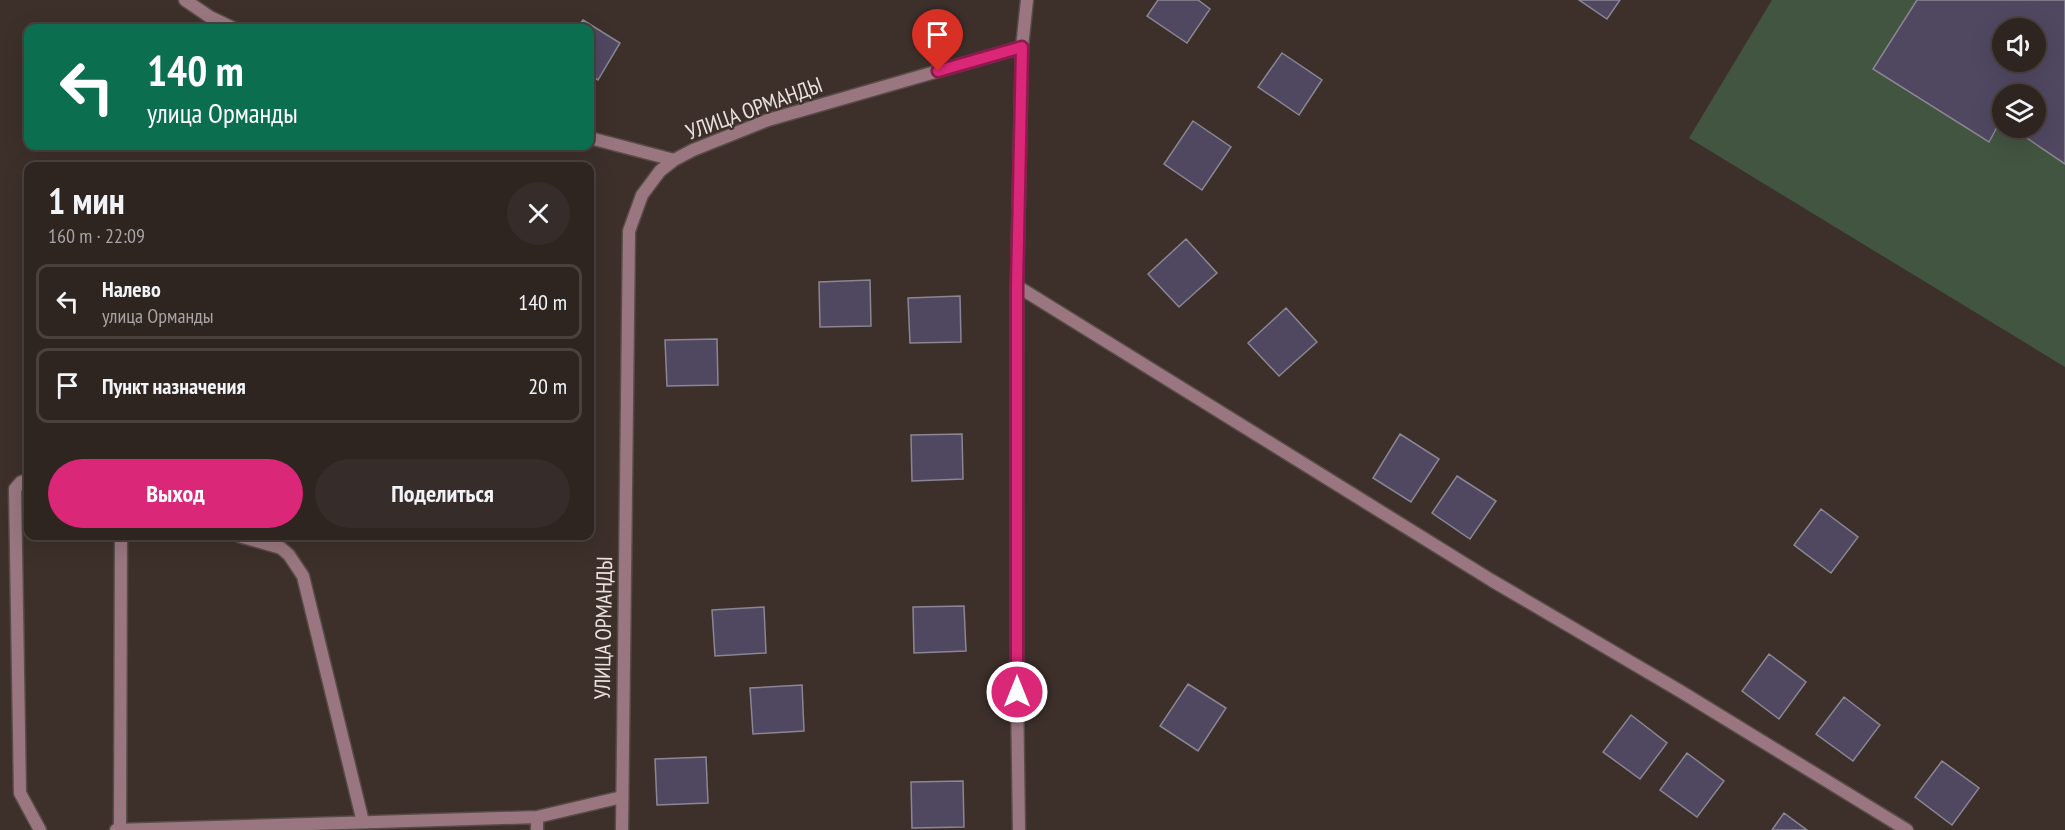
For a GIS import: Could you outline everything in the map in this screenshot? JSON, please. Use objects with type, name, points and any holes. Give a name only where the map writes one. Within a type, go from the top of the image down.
[{"type":"street","points":[[185,0],[225,24]]},
{"type":"street","points":[[1019,830],[1017,286],[1022,47],[1027,0]]},
{"type":"street","name":"УЛИЦА ОРМАНДЫ","points":[[622,830],[629,231],[642,195],[660,171],[674,159],[768,120],[1022,47]]},
{"type":"street","points":[[594,139],[674,159]]},
{"type":"street","points":[[1017,286],[1481,573],[1907,830]]},
{"type":"street","points":[[24,481],[15,489],[20,793],[40,830]]},
{"type":"street","points":[[120,830],[121,540]]},
{"type":"street","points":[[253,540],[281,548],[290,555],[303,576],[363,822]]},
{"type":"street","points":[[116,830],[305,827],[363,822],[537,824],[622,797]]},
{"type":"green space","points":[[1772,0],[2065,0],[2065,367],[1689,138]]},
{"type":"building","points":[[1158,0],[1198,0],[1210,9],[1187,43],[1147,16]]},
{"type":"building","points":[[1579,0],[1620,0],[1607,19]]},
{"type":"building","points":[[1917,0],[2065,0],[2065,164],[2027,138],[2046,138],[2046,84],[1992,84],[1992,136],[1989,142],[1873,69]]},
{"type":"building","points":[[594,27],[620,43],[598,80],[594,78]]},
{"type":"building","points":[[1282,53],[1322,80],[1299,115],[1258,87]]},
{"type":"building","points":[[1193,121],[1231,147],[1202,190],[1164,164]]},
{"type":"building","points":[[1186,239],[1217,273],[1179,307],[1148,274]]},
{"type":"building","points":[[870,280],[871,326],[820,327],[819,282]]},
{"type":"building","points":[[960,296],[961,342],[910,343],[908,298]]},
{"type":"building","points":[[1286,308],[1317,342],[1279,376],[1248,343]]},
{"type":"building","points":[[717,339],[718,385],[667,386],[665,340]]},
{"type":"building","points":[[962,434],[963,479],[912,481],[911,435]]},
{"type":"building","points":[[1400,434],[1439,459],[1411,502],[1373,478]]},
{"type":"building","points":[[1457,476],[1496,501],[1470,539],[1432,513]]},
{"type":"building","points":[[1821,509],[1858,537],[1831,573],[1794,545]]},
{"type":"building","points":[[964,606],[966,651],[914,653],[913,607]]},
{"type":"building","points":[[764,607],[766,653],[715,656],[712,610]]},
{"type":"building","points":[[1769,654],[1806,682],[1779,719],[1742,691]]},
{"type":"building","points":[[1188,684],[1226,708],[1198,751],[1160,726]]},
{"type":"building","points":[[802,685],[804,731],[753,734],[750,688]]},
{"type":"building","points":[[1844,697],[1880,725],[1853,761],[1816,734]]},
{"type":"building","points":[[1631,715],[1667,743],[1640,779],[1603,752]]},
{"type":"building","points":[[1687,753],[1724,781],[1697,817],[1660,790]]},
{"type":"building","points":[[706,757],[708,803],[657,805],[655,759]]},
{"type":"building","points":[[1942,761],[1979,788],[1952,825],[1915,797]]},
{"type":"building","points":[[963,781],[964,827],[912,828],[911,782]]},
{"type":"building","points":[[1784,813],[1807,830],[1772,830]]},
{"type":"route","points":[[938,71],[1022,47],[1017,286],[1017,692]]}]
